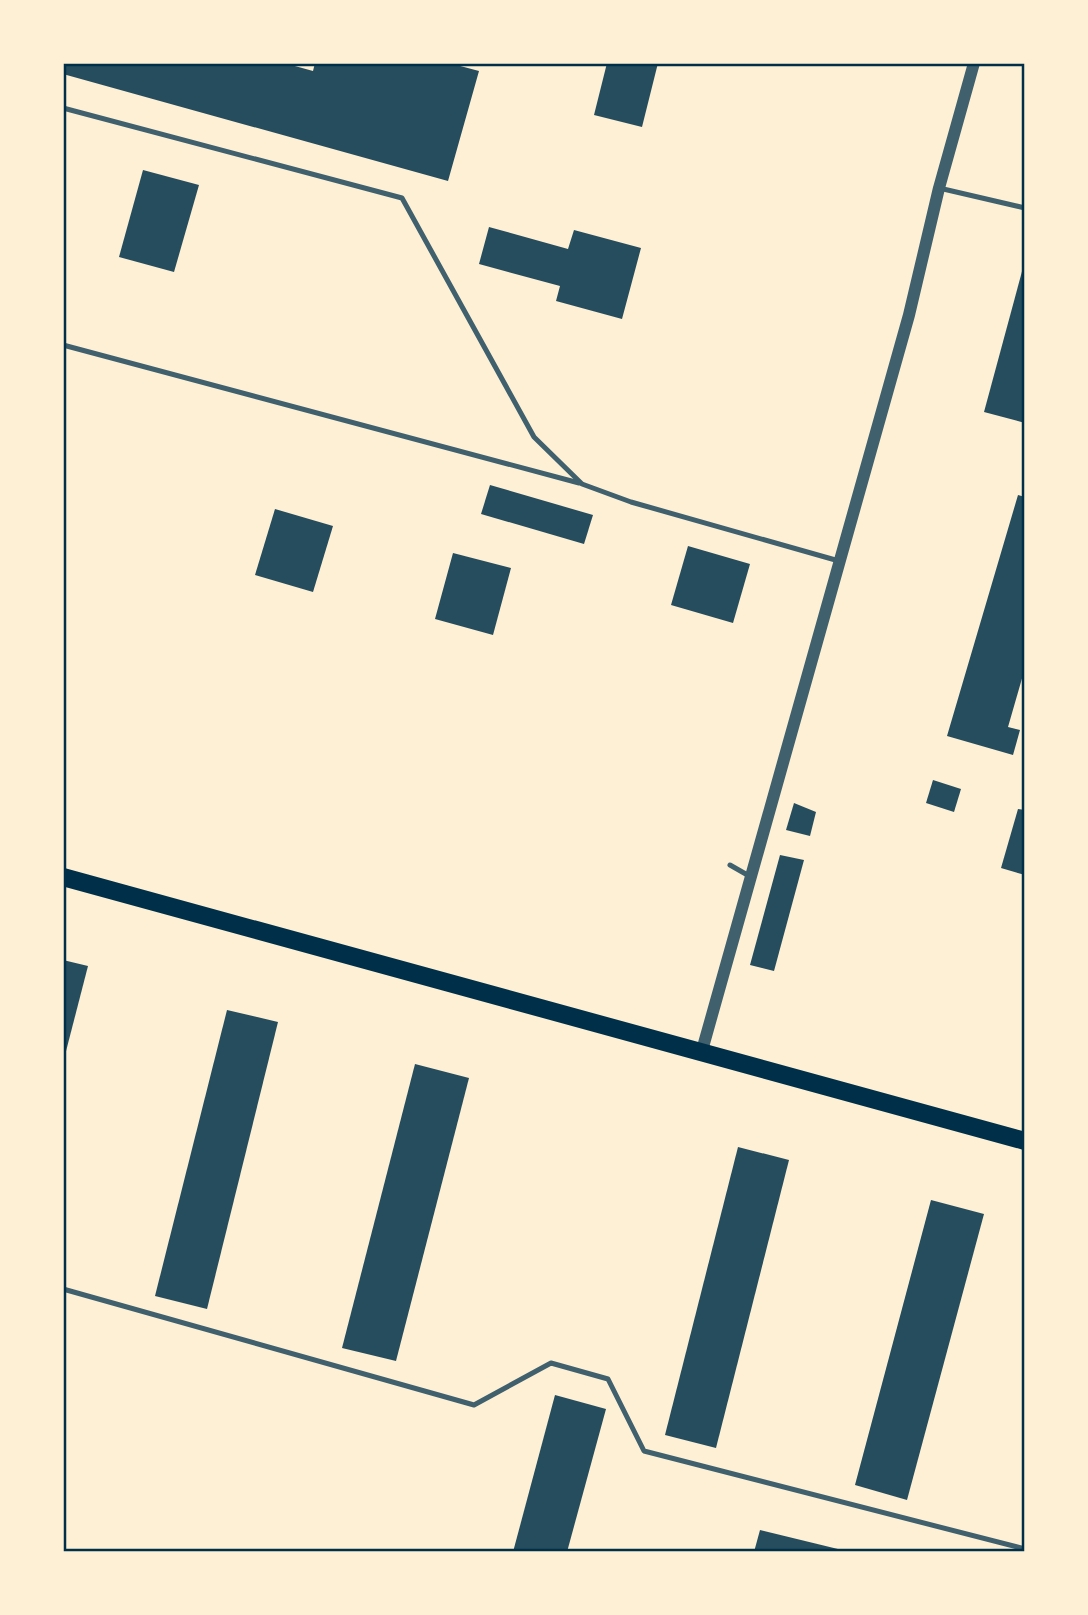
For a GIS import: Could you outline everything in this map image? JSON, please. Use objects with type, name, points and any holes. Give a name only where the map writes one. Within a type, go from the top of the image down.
[{"type":"main road","points":[[63,877],[1025,1141]]},
{"type":"street","points":[[701,1054],[909,315],[939,188],[974,63]]},
{"type":"lane","points":[[63,108],[402,198],[534,437],[582,484]]},
{"type":"lane","points":[[939,188],[1025,208]]},
{"type":"lane","points":[[63,345],[582,484],[631,502],[839,561]]},
{"type":"lane","points":[[730,865],[751,877]]},
{"type":"lane","points":[[63,1289],[474,1405],[551,1363],[608,1378],[644,1451],[1025,1549]]},
{"type":"building","points":[[63,63],[284,63],[313,71],[315,63],[449,63],[479,71],[448,181],[63,74]]},
{"type":"building","points":[[607,63],[658,63],[642,127],[594,115]]},
{"type":"building","points":[[143,170],[199,185],[174,272],[119,257]]},
{"type":"building","points":[[489,227],[568,249],[574,230],[641,248],[622,319],[556,301],[560,286],[479,264]]},
{"type":"building","points":[[1025,264],[1025,423],[984,412]]},
{"type":"building","points":[[490,485],[593,515],[584,544],[481,514]]},
{"type":"building","points":[[1018,495],[1025,497],[1025,668],[1008,727],[1020,730],[1013,755],[947,736]]},
{"type":"building","points":[[275,509],[333,526],[313,592],[255,575]]},
{"type":"building","points":[[688,546],[750,564],[733,623],[671,605]]},
{"type":"building","points":[[453,553],[511,568],[493,635],[435,619]]},
{"type":"building","points":[[933,780],[961,789],[954,812],[926,803]]},
{"type":"building","points":[[794,803],[816,812],[810,836],[786,830]]},
{"type":"building","points":[[1018,809],[1025,810],[1025,875],[1001,868]]},
{"type":"building","points":[[780,855],[804,860],[774,971],[750,965]]},
{"type":"building","points":[[63,960],[88,966],[64,1059],[63,1059]]},
{"type":"building","points":[[227,1010],[278,1022],[207,1309],[155,1296]]},
{"type":"building","points":[[415,1064],[469,1078],[396,1361],[342,1348]]},
{"type":"building","points":[[738,1147],[789,1160],[716,1448],[665,1435]]},
{"type":"building","points":[[931,1200],[984,1214],[907,1500],[855,1485]]},
{"type":"building","points":[[555,1395],[606,1409],[567,1552],[513,1552]]},
{"type":"building","points":[[760,1530],[842,1550],[842,1552],[754,1552]]}]
